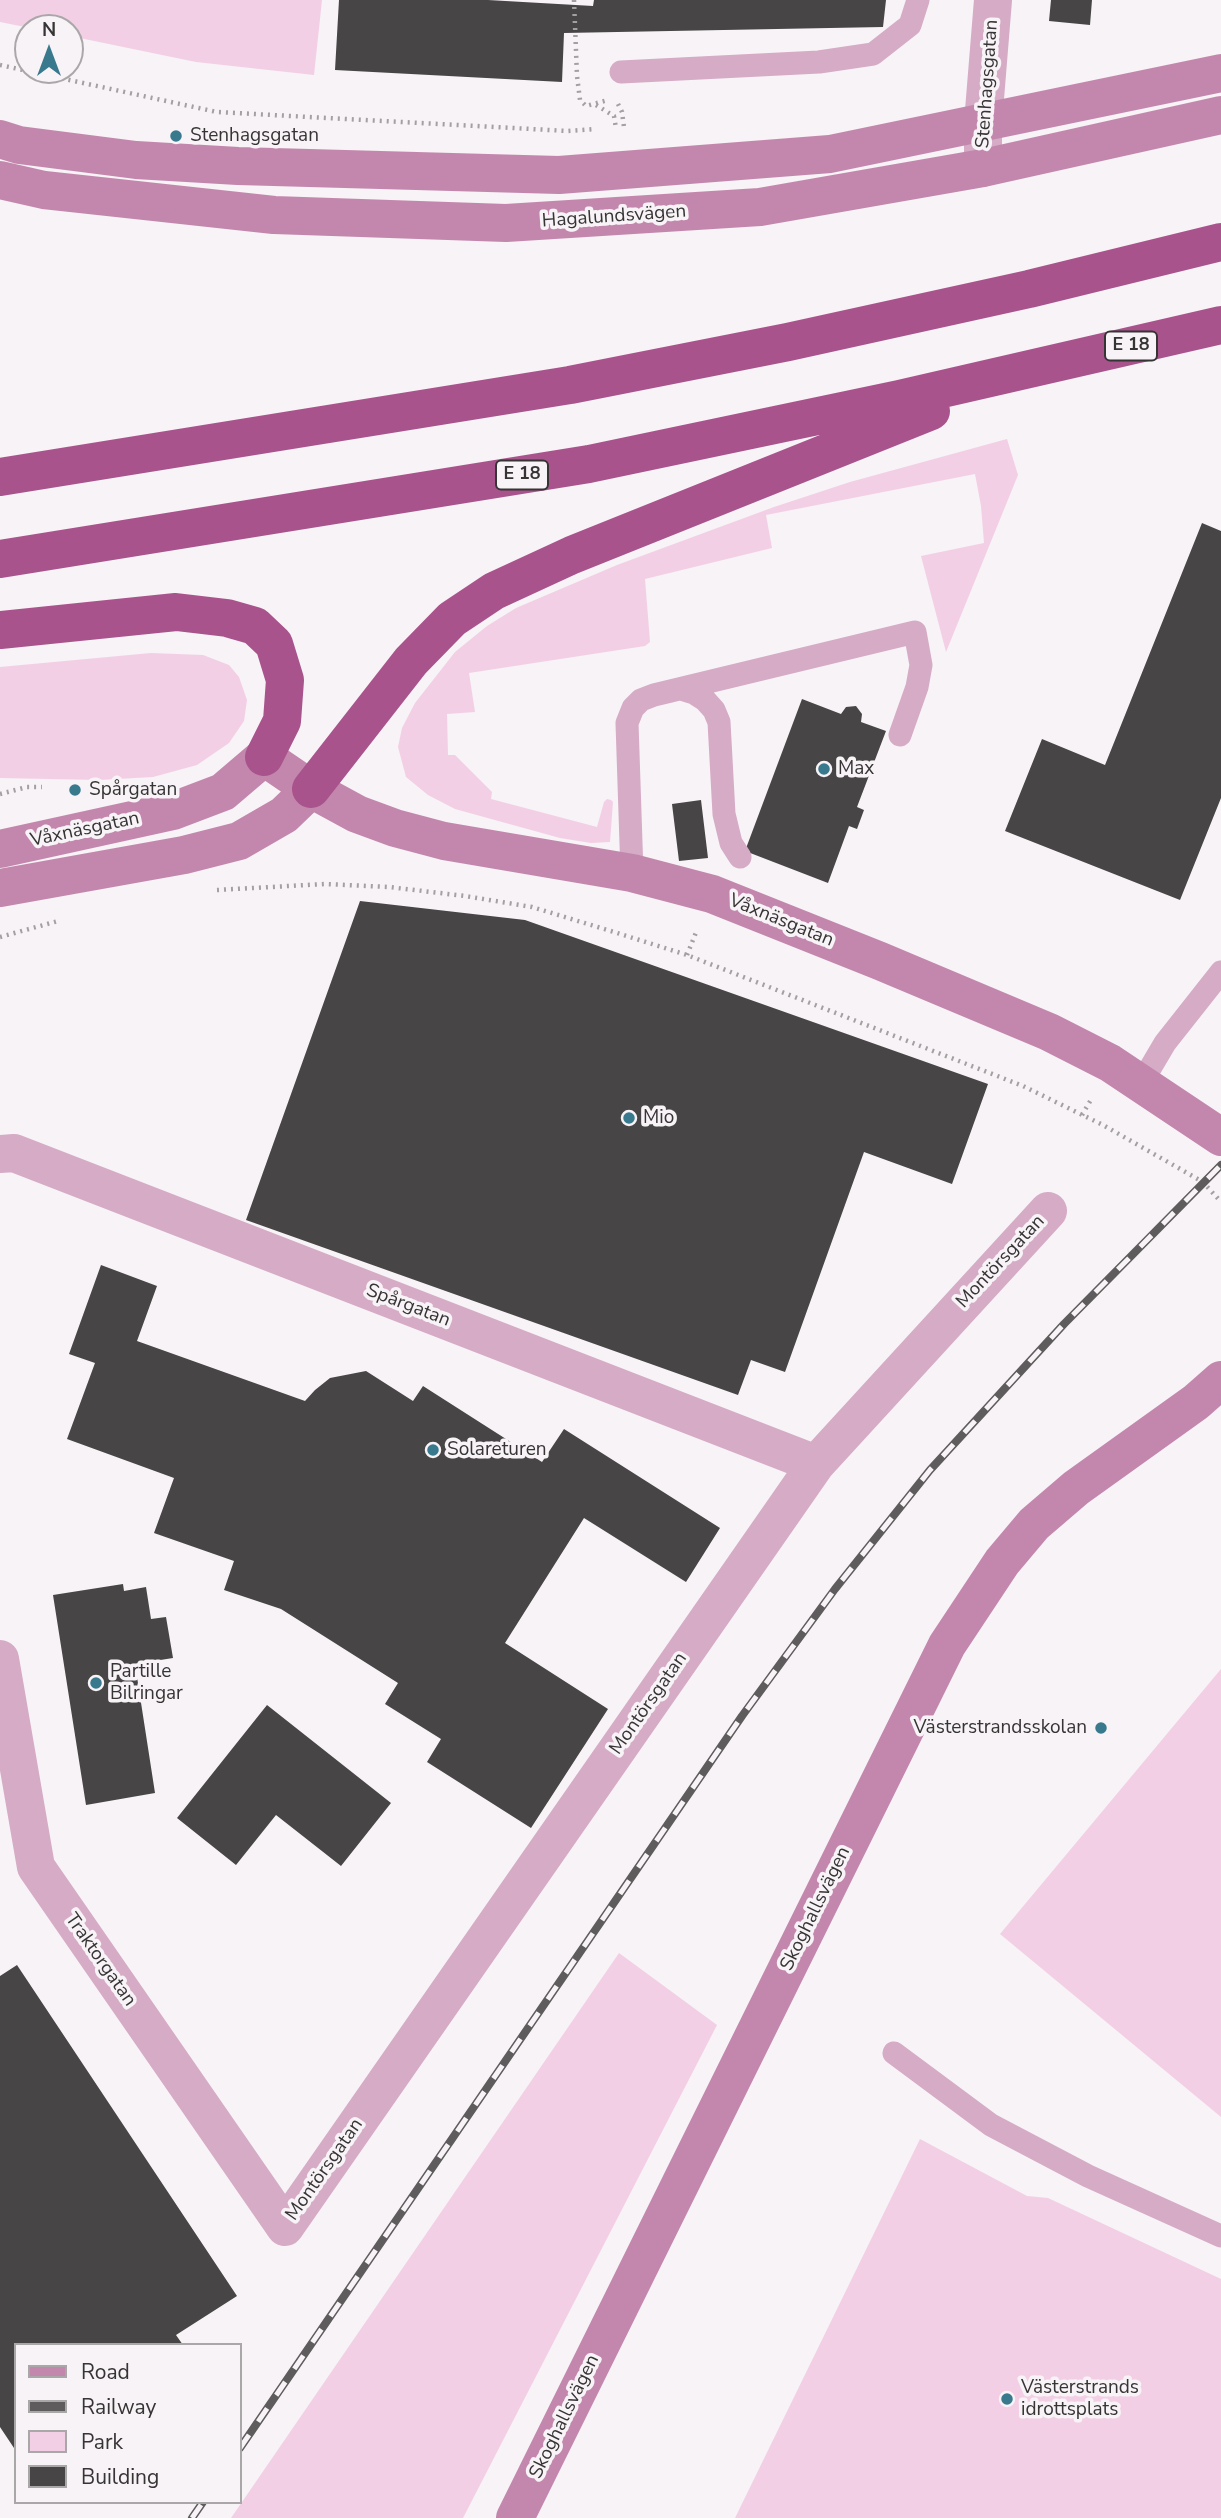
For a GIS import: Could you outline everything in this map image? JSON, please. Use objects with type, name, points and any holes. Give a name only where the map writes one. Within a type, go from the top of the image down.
[{"type":"highway","points":[[0,477],[584,382],[788,342],[1029,289],[1221,242]]},
{"type":"highway","name":"E 18","points":[[0,559],[589,464],[1041,368],[1221,325]]},
{"type":"highway","points":[[312,789],[411,661],[452,619],[494,591],[637,528],[1041,368]]},
{"type":"highway","points":[[0,630],[176,612],[227,618],[255,626],[274,644],[285,680],[282,721],[264,757]]},
{"type":"street","name":"Stenhagsgatan","points":[[983,168],[983,123],[993,0]]},
{"type":"street","points":[[0,139],[19,145],[136,160],[238,166],[559,175],[830,154],[1221,73]]},
{"type":"street","name":"Hagalundsvägen","points":[[0,180],[44,190],[274,215],[506,223],[760,207],[983,168],[1221,115]]},
{"type":"street","name":"Våxnäsgatan","points":[[0,849],[173,811],[223,792],[264,757],[312,789],[357,814],[395,828],[444,841],[632,873],[712,894],[964,994],[1111,1063],[1221,1137]]},
{"type":"street","name":"Våxnäsgatan","points":[[0,888],[184,855],[239,841],[284,815],[312,789]]},
{"type":"street","name":"Spårgatan","points":[[0,1154],[14,1153],[816,1464]]},
{"type":"street","name":"Montörsgatan","points":[[285,2227],[816,1464],[1048,1211]]},
{"type":"street","name":"Skoghallsvägen","points":[[515,2518],[947,1645],[1002,1562],[1034,1524],[1076,1488],[1196,1402],[1221,1380]]},
{"type":"street","name":"Traktorgatan","points":[[0,1659],[36,1867],[285,2227]]},
{"type":"lane","points":[[621,72],[819,62],[873,54],[909,25],[918,0]]},
{"type":"lane","points":[[632,873],[627,723],[633,708],[641,701],[654,695],[915,632],[921,665],[917,687],[900,735]]},
{"type":"lane","points":[[681,689],[694,692],[705,701],[714,710],[719,722],[724,814],[731,844],[740,857]]},
{"type":"lane","points":[[1142,1082],[1165,1043],[1216,981],[1221,971]]},
{"type":"lane","points":[[894,2053],[991,2125],[1088,2176],[1221,2236]]},
{"type":"path","points":[[614,97],[622,112],[624,127]]},
{"type":"path","points":[[596,104],[614,116],[616,128]]},
{"type":"path","points":[[0,793],[27,787],[42,787]]},
{"type":"path","points":[[212,890],[325,884],[390,887],[532,907],[687,955],[1023,1086],[1103,1125],[1203,1182],[1221,1202]]},
{"type":"path","points":[[0,937],[67,918]]},
{"type":"green space","points":[[0,0],[322,0],[314,75],[196,62],[84,39],[84,14],[14,14],[14,25],[0,22]]},
{"type":"green space","points":[[1007,439],[1018,475],[946,652],[921,556],[984,543],[975,474],[766,515],[772,548],[645,579],[650,642],[645,646],[469,673],[475,712],[447,714],[448,755],[455,755],[492,792],[491,799],[597,827],[604,802],[611,800],[610,842],[591,843],[560,838],[455,809],[428,795],[406,777],[398,747],[402,728],[415,703],[455,652],[487,626],[516,608],[617,565],[774,507],[850,482]]},
{"type":"green space","points":[[151,653],[203,655],[229,665],[239,677],[247,700],[244,721],[229,743],[197,765],[153,777],[99,780],[0,778],[0,667]]},
{"type":"green space","points":[[1221,1669],[1221,2117],[1000,1934]]},
{"type":"green space","points":[[619,1953],[717,2025],[463,2518],[231,2518]]},
{"type":"green space","name":"Västerstrands idrottsplats","points":[[920,2139],[1027,2196],[1048,2198],[1221,2279],[1221,2518],[735,2518]]},
{"type":"building","points":[[339,0],[488,0],[593,6],[594,0],[886,0],[883,27],[564,33],[562,82],[335,70]]},
{"type":"building","points":[[1051,0],[1092,0],[1090,25],[1049,21]]},
{"type":"building","points":[[1202,523],[1221,531],[1221,798],[1180,900],[1005,831],[1042,739],[1105,765]]},
{"type":"building","name":"Max","points":[[802,699],[841,714],[846,707],[856,706],[862,714],[861,722],[886,731],[857,807],[864,810],[857,829],[849,826],[828,883],[745,851]]},
{"type":"building","points":[[701,800],[708,858],[679,861],[672,804]]},
{"type":"building","name":"Mio","points":[[360,901],[525,920],[988,1084],[952,1184],[864,1152],[785,1372],[751,1360],[738,1395],[246,1220]]},
{"type":"building","points":[[101,1265],[157,1286],[137,1341],[305,1401],[330,1378],[366,1371],[413,1401],[423,1386],[542,1462],[564,1429],[720,1528],[686,1582],[584,1518],[505,1643],[608,1709],[531,1828],[427,1762],[441,1739],[385,1704],[398,1683],[281,1609],[224,1590],[234,1561],[154,1533],[174,1478],[67,1439],[95,1363],[69,1354]]},
{"type":"building","points":[[123,1584],[124,1591],[146,1587],[151,1619],[166,1617],[173,1658],[135,1664],[155,1793],[86,1805],[53,1595]]},
{"type":"building","points":[[267,1705],[391,1803],[341,1866],[276,1815],[236,1865],[177,1818]]},
{"type":"building","points":[[17,1965],[237,2296],[176,2335],[182,2343],[14,2343],[14,2448],[0,2427],[0,1976]]},
{"type":"railway","points":[[242,2445],[742,1716],[835,1589],[930,1470],[1064,1324],[1221,1165]]},
{"type":"railway","points":[[192,2518],[202,2504]]},
{"type":"place","name":"Stenhagsgatan","points":[[176,136]]},
{"type":"place","name":"Max","points":[[824,769]]},
{"type":"place","name":"Spårgatan","points":[[75,790]]},
{"type":"place","name":"Mio","points":[[629,1118]]},
{"type":"place","name":"Solareturen","points":[[433,1450]]},
{"type":"place","name":"Partille Bilringar","points":[[96,1683]]},
{"type":"place","name":"Västerstrandsskolan","points":[[1101,1728]]},
{"type":"place","name":"Västerstrands idrottsplats","points":[[1007,2399]]}]
